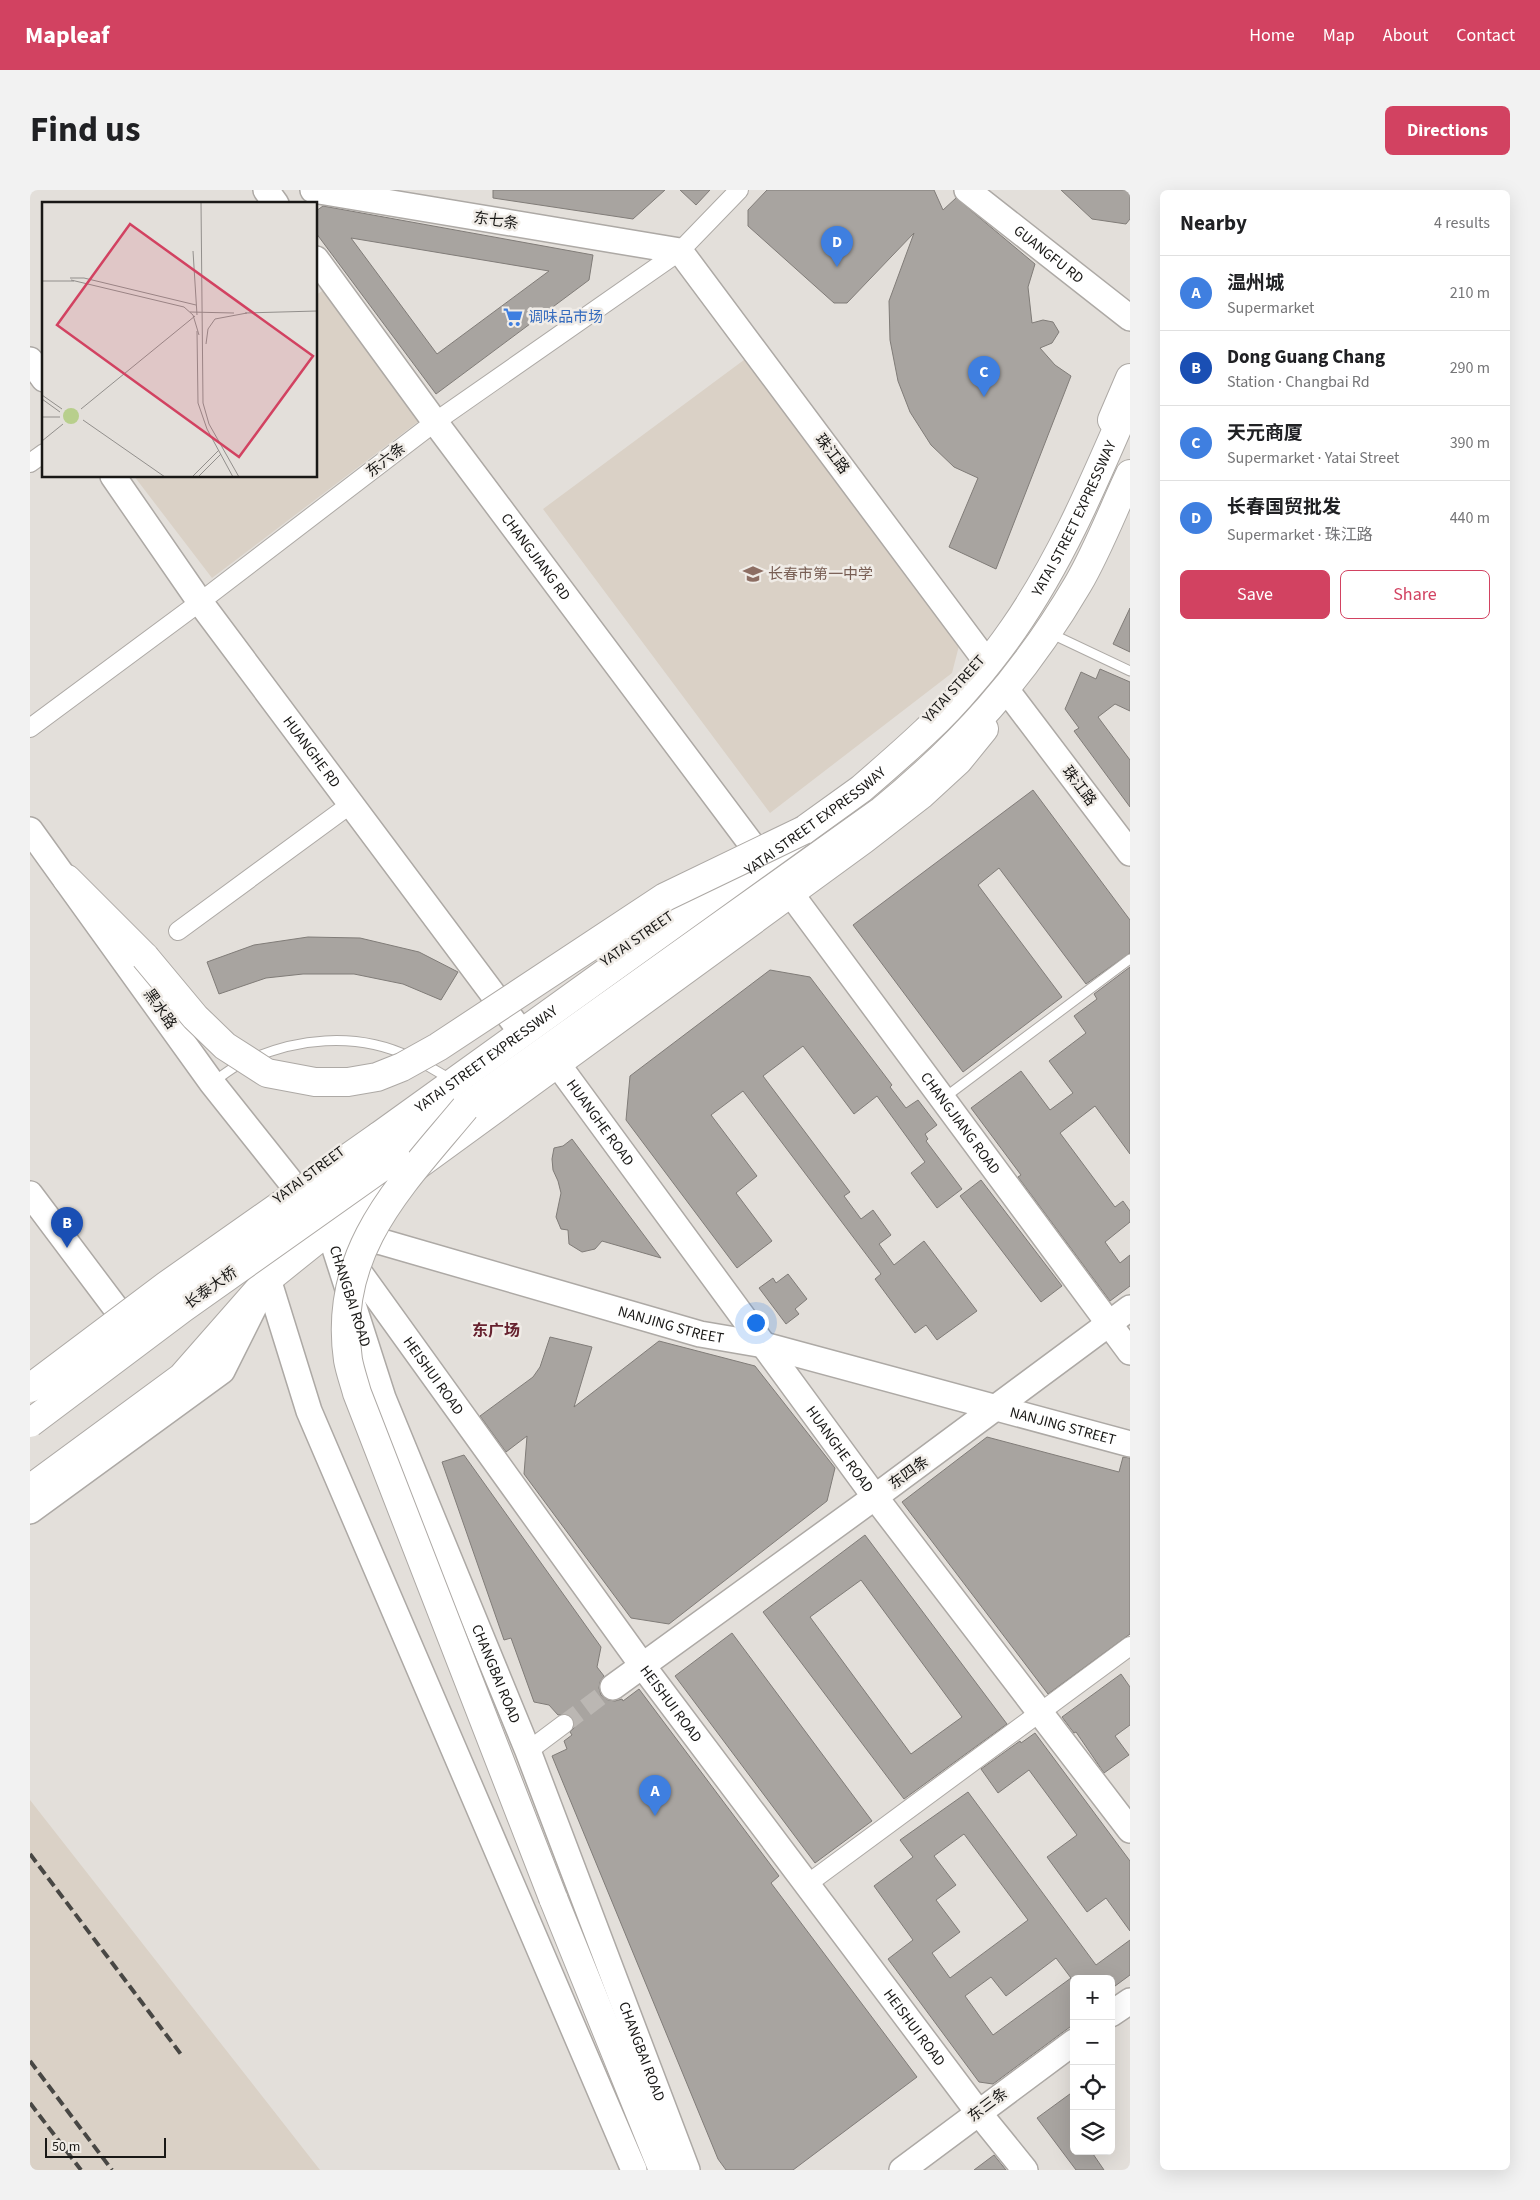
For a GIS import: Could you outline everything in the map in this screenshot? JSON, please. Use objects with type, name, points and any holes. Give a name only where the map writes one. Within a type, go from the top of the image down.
[{"type":"main road","name":"YATAI STREET","points":[[30,1403],[292,1186],[758,853],[896,750],[952,695],[1010,623],[1063,535],[1130,378]]},
{"type":"main road","name":"YATAI STREET EXPRESSWAY","points":[[379,1136],[861,789],[928,730],[969,684],[1014,628],[1049,571],[1076,519],[1130,399]]},
{"type":"main road","name":"YATAI STREET EXPRESSWAY","points":[[396,1157],[880,812],[920,780],[992,708],[1040,644],[1079,583],[1130,474]]},
{"type":"main road","points":[[30,1489],[182,1378],[268,1279],[329,1230],[556,1062],[791,894],[921,795],[958,761],[1011,696],[1056,636],[1095,567],[1130,490]]},
{"type":"main road","points":[[67,879],[145,957],[195,1017],[226,1046],[267,1072],[315,1082],[348,1082],[377,1077],[402,1067],[438,1048],[666,897],[804,830]]},
{"type":"main road","points":[[465,1108],[390,1198],[361,1253],[347,1308],[348,1360],[357,1393],[553,1898],[663,2170]]},
{"type":"main road","name":"长泰大桥","points":[[30,1388],[167,1285],[379,1136]]},
{"type":"main road","name":"长泰大桥","points":[[30,1424],[183,1308],[396,1157]]},
{"type":"street","points":[[266,190],[275,202]]},
{"type":"street","name":"东七条","points":[[313,190],[680,251]]},
{"type":"street","name":"东六条","points":[[30,728],[200,602],[435,422],[680,251],[739,190]]},
{"type":"street","name":"GUANGFU RD","points":[[967,190],[1130,318]]},
{"type":"street","name":"珠江路","points":[[680,251],[983,657]]},
{"type":"street","name":"CHANGJIANG RD","points":[[318,262],[435,422],[758,853]]},
{"type":"street","points":[[30,360],[42,376]]},
{"type":"street","points":[[30,463],[42,454]]},
{"type":"street","name":"HUANGHE RD","points":[[113,478],[200,602],[516,1025]]},
{"type":"street","name":"珠江路","points":[[1011,696],[1130,853]]},
{"type":"street","points":[[178,931],[351,804]]},
{"type":"street","name":"黑水路","points":[[30,830],[212,1083],[292,1186]]},
{"type":"street","name":"CHANGJIANG ROAD","points":[[791,894],[944,1098],[1130,1352]]},
{"type":"street","name":"HUANGHE ROAD","points":[[556,1062],[876,1497],[1130,1830]]},
{"type":"street","points":[[30,1376],[292,1186]]},
{"type":"street","name":"CHANGBAI ROAD","points":[[292,1186],[329,1230],[383,1398],[528,1751],[687,2170]]},
{"type":"street","points":[[30,1194],[118,1311]]},
{"type":"street","name":"NANJING STREET","points":[[329,1230],[382,1242],[700,1334],[764,1345],[1130,1444]]},
{"type":"street","name":"HEISHUI ROAD","points":[[329,1230],[642,1665],[978,2112],[1025,2170]]},
{"type":"street","points":[[30,1511],[222,1371],[268,1279]]},
{"type":"street","points":[[268,1279],[310,1410],[634,2170]]},
{"type":"street","name":"东四条","points":[[612,1686],[876,1497],[1130,1308]]},
{"type":"street","points":[[806,1885],[1130,1646]]},
{"type":"street","points":[[528,1751],[564,1724]]},
{"type":"street","points":[[1115,2011],[1130,2000]]},
{"type":"street","name":"东三条","points":[[902,2170],[1070,2045]]},
{"type":"lane","points":[[1056,636],[1130,671]]},
{"type":"lane","points":[[944,1098],[1130,959]]},
{"type":"lane","points":[[212,1083],[248,1061],[278,1049],[314,1041],[353,1040],[393,1048],[445,1076]]},
{"type":"shaded area","points":[[325,289],[423,418],[212,578],[136,478],[318,478],[318,294]]},
{"type":"shaded area","name":"长春市第一中学","points":[[752,354],[961,638],[952,673],[770,813],[543,509]]},
{"type":"shaded area","points":[[30,1800],[320,2170],[30,2170]]},
{"type":"building","points":[[493,190],[665,190],[633,219],[493,198]]},
{"type":"building","points":[[680,190],[710,190],[696,205]]},
{"type":"building","points":[[767,190],[934,190],[943,210],[956,198],[1035,264],[1028,287],[1032,323],[1043,320],[1053,322],[1059,332],[1052,343],[1040,348],[1055,365],[1071,376],[996,569],[949,547],[978,478],[954,467],[931,445],[910,412],[898,381],[890,340],[889,301],[914,233],[847,303],[834,303],[748,226],[748,210]]},
{"type":"building","points":[[1061,190],[1130,190],[1130,219],[1126,224],[1092,219]]},
{"type":"building","name":"调味品市场","points":[[323,206],[593,255],[589,280],[436,394],[318,236],[318,210]],"holes":[[[351,238],[549,271],[437,354]]]},
{"type":"building","points":[[1130,608],[1130,652],[1113,644]]},
{"type":"building","points":[[1100,669],[1130,682],[1130,711],[1115,704],[1098,717],[1130,760],[1130,807],[1074,731],[1079,728],[1065,709],[1081,672],[1096,679]]},
{"type":"building","points":[[1033,790],[1130,920],[1130,953],[1086,984],[999,868],[978,885],[1062,997],[963,1072],[853,925]]},
{"type":"building","points":[[308,937],[360,938],[419,952],[458,972],[441,1000],[403,984],[354,974],[303,974],[266,978],[219,994],[207,962],[254,945]]},
{"type":"building","points":[[1130,967],[1130,1154],[1095,1106],[1060,1133],[1115,1207],[1123,1201],[1130,1211],[1130,1222],[1105,1242],[1120,1263],[1130,1255],[1130,1286],[1110,1301],[1018,1177],[1021,1175],[971,1108],[1021,1071],[1050,1110],[1073,1093],[1049,1061],[1086,1033],[1074,1016],[1097,999],[1094,994]]},
{"type":"building","points":[[770,970],[810,977],[892,1085],[890,1087],[906,1108],[918,1100],[937,1125],[925,1134],[928,1139],[926,1141],[962,1189],[937,1208],[911,1173],[925,1162],[877,1096],[854,1114],[803,1046],[763,1076],[850,1192],[844,1196],[861,1219],[873,1210],[891,1235],[879,1244],[894,1265],[924,1241],[977,1311],[937,1340],[926,1325],[915,1333],[875,1279],[881,1274],[743,1091],[711,1115],[757,1176],[736,1193],[772,1241],[737,1268],[626,1120],[630,1076]]},
{"type":"building","points":[[572,1139],[661,1258],[602,1241],[595,1249],[582,1252],[569,1244],[568,1230],[561,1229],[556,1217],[561,1193],[553,1170],[552,1159],[554,1148],[563,1146]]},
{"type":"building","points":[[981,1180],[1062,1286],[1041,1302],[960,1196]]},
{"type":"building","points":[[788,1274],[807,1299],[795,1309],[799,1314],[786,1324],[759,1288],[773,1278],[776,1283]]},
{"type":"building","points":[[550,1337],[592,1347],[574,1407],[659,1341],[755,1366],[835,1468],[827,1501],[669,1624],[631,1618],[524,1474],[527,1436],[506,1452],[480,1416],[533,1377],[540,1367]]},
{"type":"building","points":[[987,1437],[1119,1472],[1123,1457],[1130,1458],[1130,1634],[1048,1694],[902,1502]]},
{"type":"building","points":[[464,1455],[601,1647],[597,1667],[604,1676],[599,1688],[601,1695],[608,1700],[622,1699],[623,1701],[639,1689],[779,1876],[771,1883],[917,2077],[793,2170],[726,2170],[718,2159],[552,1756],[567,1749],[564,1741],[572,1735],[570,1732],[574,1728],[573,1718],[568,1714],[558,1715],[549,1705],[534,1702],[511,1638],[504,1640],[442,1462]]},
{"type":"building","points":[[865,1535],[1007,1724],[904,1799],[763,1612]],"holes":[[[861,1580],[962,1717],[911,1754],[810,1617]]]},
{"type":"building","points":[[732,1633],[872,1821],[815,1863],[675,1676]]},
{"type":"building","points":[[1121,1674],[1130,1687],[1130,1725],[1115,1736],[1129,1755],[1104,1773],[1076,1732],[1074,1733],[1062,1717]]},
{"type":"building","points":[[1035,1733],[1130,1861],[1130,1931],[1106,1898],[1087,1912],[1047,1857],[1077,1835],[1029,1770],[998,1793],[981,1769],[1020,1741],[1021,1743]]},
{"type":"building","points":[[968,1792],[1096,1965],[1130,1940],[1130,1975],[1115,1986],[1115,1975],[1070,1975],[1070,1977],[1056,1958],[1006,1996],[991,1977],[965,1996],[993,2035],[1070,1979],[1070,2027],[993,2084],[979,2082],[888,1959],[913,1940],[874,1886],[913,1857],[900,1840]],"holes":[[[964,1834],[1028,1920],[950,1978],[932,1953],[960,1932],[936,1900],[956,1885],[934,1856]]]},
{"type":"building","points":[[1070,2094],[1070,2155],[1094,2155],[1104,2170],[1076,2170],[1037,2118]]},
{"type":"building","points":[[994,2155],[1006,2170],[974,2170]]},
{"type":"tunnel","points":[[564,1724],[613,1687]]},
{"type":"railway","points":[[30,1854],[183,2057]]},
{"type":"railway","points":[[30,2061],[112,2170]]},
{"type":"railway","points":[[30,2103],[81,2170]]},
{"type":"place","name":"长春国贸批发","points":[[837,267]]},
{"type":"place","name":"调味品市场","points":[[513,317]]},
{"type":"place","name":"天元商厦","points":[[984,397]]},
{"type":"place","name":"长春市第一中学","points":[[753,574]]},
{"type":"place","name":"Dong Guang Chang","points":[[67,1248]]},
{"type":"place","name":"温州城","points":[[655,1816]]},
{"type":"district","name":"东广场","points":[[496,1331]]}]
